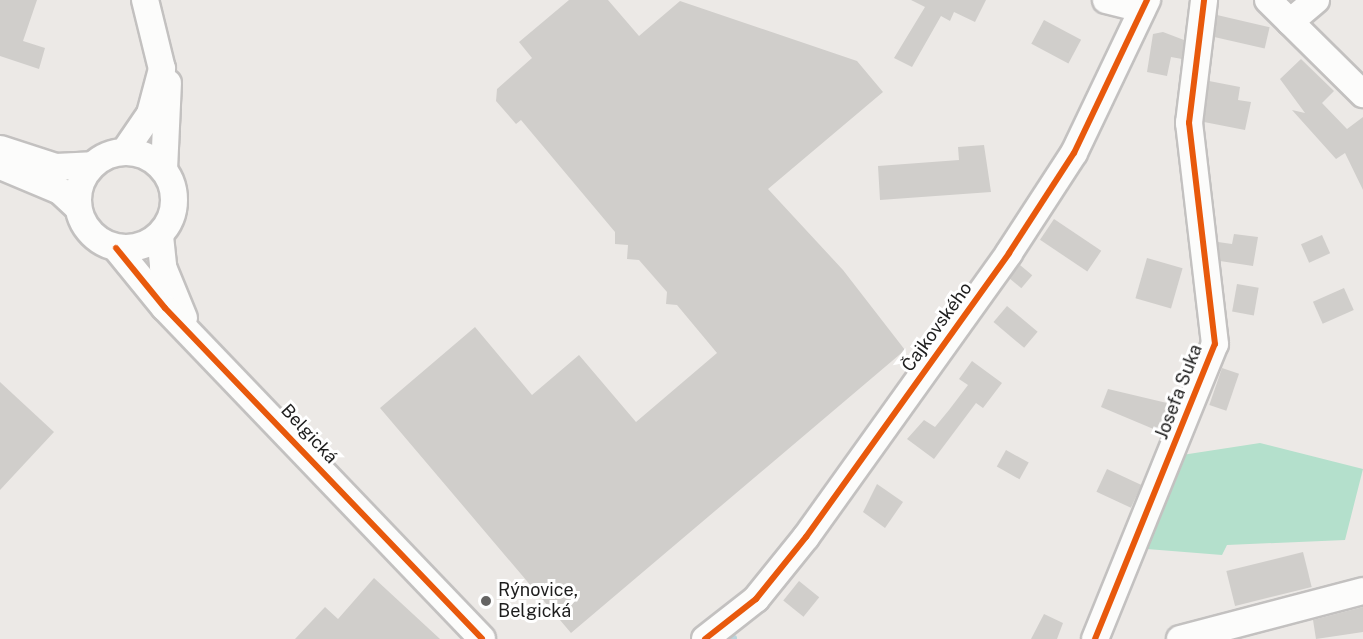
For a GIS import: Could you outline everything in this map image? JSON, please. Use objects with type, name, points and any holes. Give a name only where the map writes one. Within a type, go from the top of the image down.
[{"type":"street","points":[[0,165],[60,191],[78,208],[98,246],[140,247],[160,236],[175,204],[164,170],[170,93],[145,0]]},
{"type":"street","points":[[1106,0],[1144,4]]},
{"type":"street","name":"Josefa Suka","points":[[1095,639],[1215,344],[1189,123],[1204,0]]},
{"type":"street","points":[[1268,0],[1363,94]]},
{"type":"street","points":[[1290,22],[1316,0]]},
{"type":"street","name":"Čajkovského","points":[[705,639],[756,599],[806,537],[1009,253],[1074,153],[1144,4]]},
{"type":"street","points":[[124,152],[150,114],[162,69]]},
{"type":"street","points":[[0,149],[56,167],[92,165],[124,152],[146,156],[164,170]]},
{"type":"street","points":[[78,208],[80,185],[92,165]]},
{"type":"street","name":"Belgická","points":[[160,236],[163,267],[186,324]]},
{"type":"street","name":"Belgická","points":[[98,246],[165,308],[186,324],[482,639]]},
{"type":"street","points":[[1180,639],[1363,591]]},
{"type":"green space","points":[[1260,443],[1363,469],[1345,540],[1227,545],[1222,555],[1147,549],[1182,455]]},
{"type":"building","points":[[0,0],[37,0],[23,41],[45,48],[39,69],[0,56]]},
{"type":"building","points":[[569,0],[608,0],[639,36],[680,1],[857,61],[883,92],[768,189],[843,270],[905,350],[571,633],[380,408],[475,327],[532,395],[579,355],[636,422],[717,353],[677,305],[666,304],[667,292],[639,260],[627,259],[628,245],[615,244],[615,232],[521,120],[516,124],[496,101],[497,89],[532,58],[519,42]]},
{"type":"building","points":[[911,0],[986,0],[975,22],[954,12],[950,21],[941,16],[912,67],[894,58],[925,7]]},
{"type":"building","points":[[1217,15],[1270,27],[1265,49],[1212,36]]},
{"type":"building","points":[[1044,20],[1081,40],[1068,64],[1031,44]]},
{"type":"building","points":[[1163,32],[1184,40],[1182,59],[1171,57],[1167,76],[1147,72],[1153,34]]},
{"type":"building","points":[[1301,59],[1334,91],[1322,103],[1347,129],[1363,117],[1363,190],[1345,153],[1336,159],[1292,110],[1305,113],[1280,79]]},
{"type":"building","points":[[1209,81],[1240,87],[1238,100],[1251,102],[1245,130],[1204,122]]},
{"type":"building","points":[[984,145],[991,192],[880,200],[878,166],[959,160],[958,147]]},
{"type":"building","points":[[1054,219],[1101,251],[1087,272],[1040,240]]},
{"type":"building","points":[[1234,234],[1258,237],[1253,266],[1220,261],[1218,242],[1232,244]]},
{"type":"building","points":[[1322,235],[1330,253],[1309,263],[1301,244]]},
{"type":"building","points":[[1147,258],[1183,268],[1171,309],[1135,298]]},
{"type":"building","points":[[1020,265],[1032,275],[1021,288],[1009,278]]},
{"type":"building","points":[[1237,284],[1259,288],[1254,315],[1232,312]]},
{"type":"building","points":[[1344,288],[1354,310],[1323,324],[1313,302]]},
{"type":"building","points":[[1007,306],[1038,332],[1024,348],[994,322]]},
{"type":"building","points":[[972,361],[1002,383],[983,408],[976,403],[934,459],[907,439],[924,420],[935,427],[968,385],[959,379]]},
{"type":"building","points":[[1222,368],[1239,374],[1226,411],[1209,405]]},
{"type":"building","points":[[0,382],[54,432],[0,490]]},
{"type":"building","points":[[1108,389],[1167,403],[1172,408],[1163,433],[1101,407]]},
{"type":"building","points":[[1006,450],[1029,463],[1020,479],[997,467]]},
{"type":"building","points":[[1107,469],[1141,485],[1131,508],[1096,492]]},
{"type":"building","points":[[877,484],[903,502],[885,528],[863,512]]},
{"type":"building","points":[[1303,552],[1312,587],[1235,606],[1226,571]]},
{"type":"building","points":[[374,578],[440,639],[295,639],[325,607],[338,619]]},
{"type":"building","points":[[799,581],[819,597],[803,617],[783,600]]},
{"type":"building","points":[[1363,607],[1363,632],[1316,639],[1313,620]]},
{"type":"building","points":[[1044,614],[1063,623],[1057,639],[1031,639]]},
{"type":"cycle path","points":[[705,639],[756,599],[806,537],[1009,253],[1074,153],[1147,0]]},
{"type":"cycle path","points":[[1095,639],[1215,344],[1189,123],[1204,0]]},
{"type":"cycle path","points":[[116,248],[165,308],[482,639]]},
{"type":"place","name":"Rýnovice, Belgická","points":[[486,601]]}]
